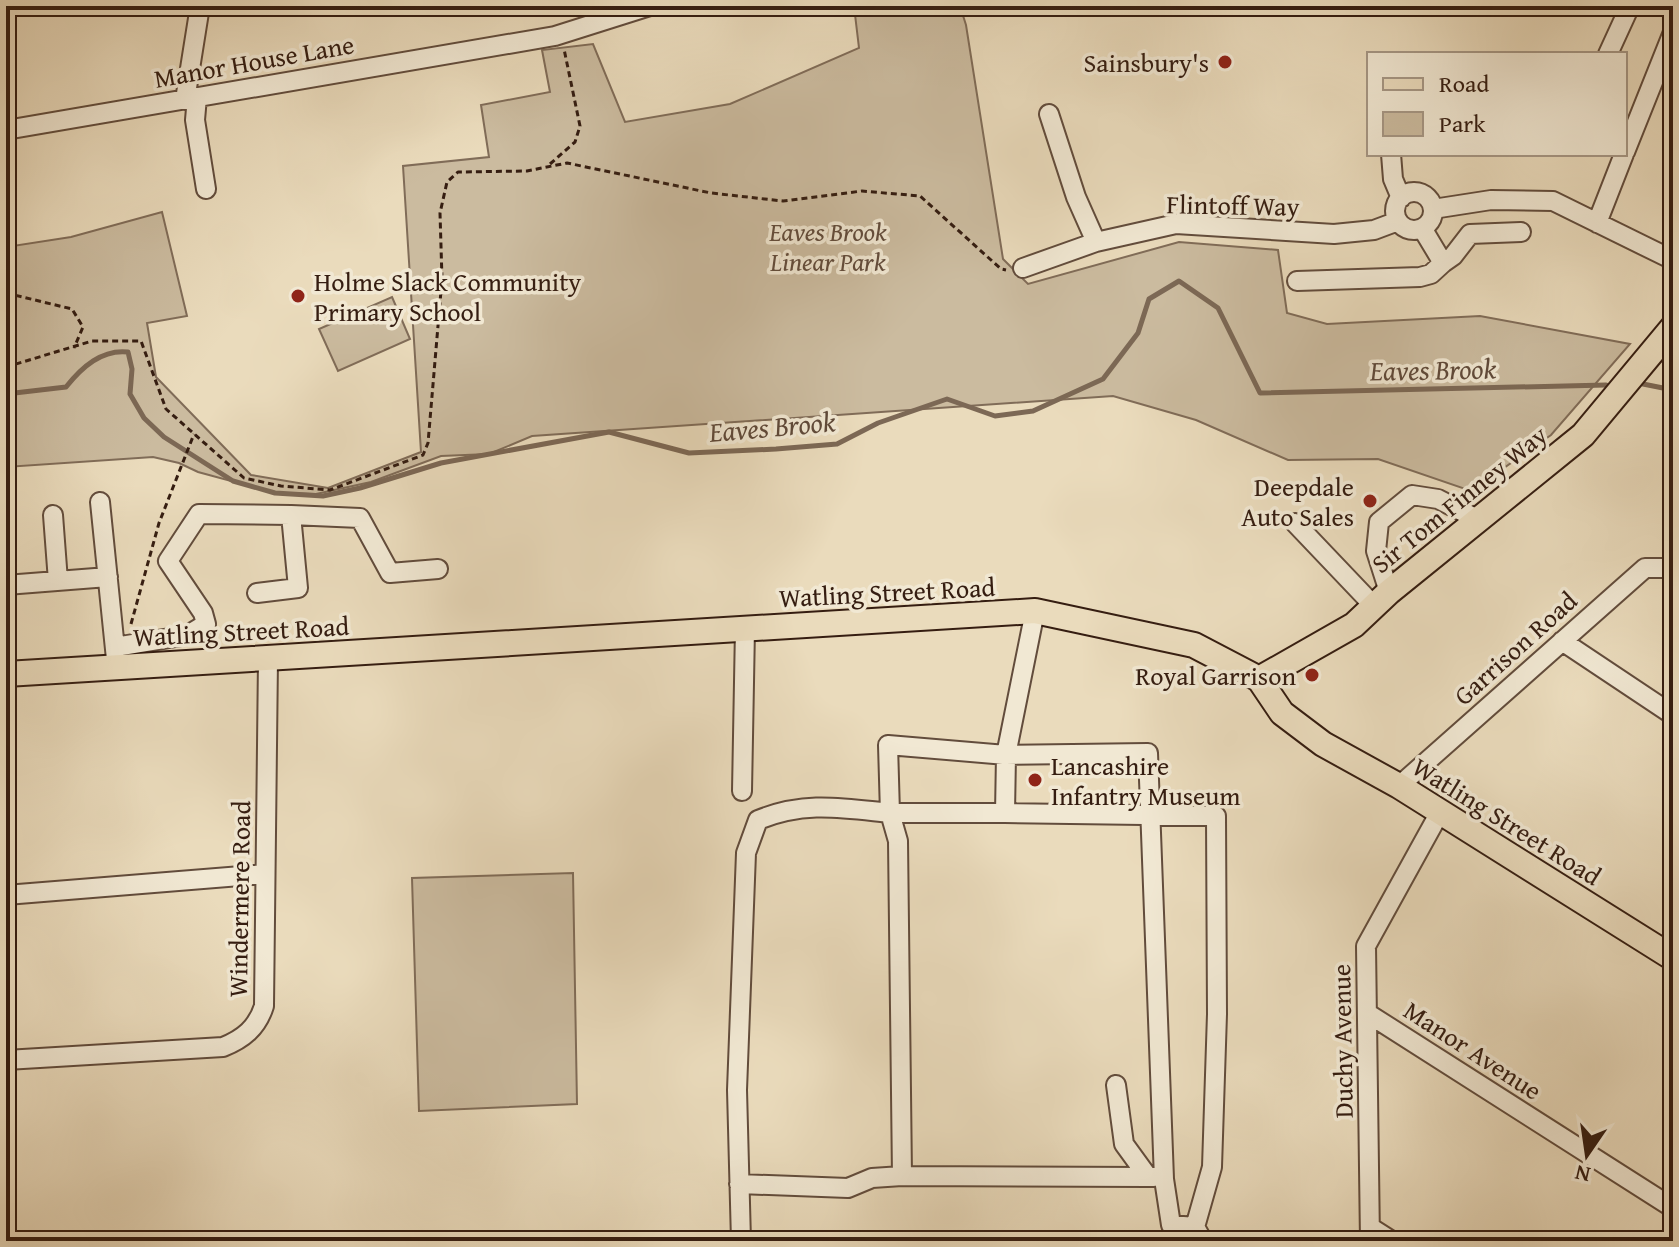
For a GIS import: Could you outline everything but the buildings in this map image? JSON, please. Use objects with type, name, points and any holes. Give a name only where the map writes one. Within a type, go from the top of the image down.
[{"type":"main road","name":"Sir Tom Finney Way","points":[[1259,679],[1354,625],[1477,519],[1583,435],[1671,327]]},
{"type":"main road","name":"Watling Street Road","points":[[6,674],[116,657],[268,659],[1035,611],[1194,645],[1259,679],[1282,713],[1323,744],[1399,786],[1673,958]]},
{"type":"street","points":[[200,6],[191,98],[206,189]]},
{"type":"street","name":"Manor House Lane","points":[[6,130],[555,36],[650,6]]},
{"type":"street","points":[[1609,52],[1630,6]]},
{"type":"street","points":[[1627,148],[1673,32]]},
{"type":"street","points":[[1049,114],[1076,197],[1096,242]]},
{"type":"street","points":[[1391,156],[1393,179],[1401,198]]},
{"type":"street","points":[[1597,223],[1624,156]]},
{"type":"street","points":[[1410,193],[1423,194],[1431,202],[1432,218],[1422,228],[1406,228],[1398,221],[1395,211],[1401,198],[1410,193]]},
{"type":"street","points":[[1433,209],[1491,200],[1553,201],[1673,260]]},
{"type":"street","name":"Flintoff Way","points":[[1023,268],[1096,242],[1176,224],[1334,234],[1374,230],[1398,221]]},
{"type":"street","points":[[1422,228],[1443,263]]},
{"type":"street","points":[[1297,281],[1420,277],[1431,274],[1453,256],[1470,234],[1521,232]]},
{"type":"street","points":[[1381,599],[1376,551],[1379,522],[1412,495],[1438,499],[1477,519]]},
{"type":"street","points":[[100,502],[116,657],[188,635],[206,624],[203,613],[168,561],[199,514],[360,518],[390,573],[438,569]]},
{"type":"street","points":[[53,515],[58,581]]},
{"type":"street","points":[[257,593],[298,588],[291,515]]},
{"type":"street","points":[[1295,523],[1381,599]]},
{"type":"street","name":"Garrison Road","points":[[1399,786],[1645,568],[1673,568]]},
{"type":"street","points":[[6,585],[108,577]]},
{"type":"street","points":[[1005,813],[1006,755],[1035,611]]},
{"type":"street","points":[[742,791],[745,628]]},
{"type":"street","points":[[1562,641],[1673,715]]},
{"type":"street","name":"Windermere Road","points":[[6,1060],[223,1047],[248,1033],[261,1017],[264,1006],[268,659]]},
{"type":"street","points":[[741,1241],[737,1090],[746,853],[758,820],[784,809],[826,806],[890,813],[1005,813],[1151,816],[1216,816],[1217,1014],[1212,1167],[1199,1234],[1168,1233],[1156,1178],[1151,816],[1148,753],[1006,755],[888,745],[890,813],[898,841],[902,1176]]},
{"type":"street","name":"Duchy Avenue","points":[[1370,1234],[1366,946],[1440,812]]},
{"type":"street","points":[[6,895],[265,874]]},
{"type":"street","name":"Manor Avenue","points":[[1367,1013],[1673,1208]]},
{"type":"street","points":[[1116,1085],[1124,1144],[1156,1178]]},
{"type":"street","points":[[739,1184],[848,1188],[872,1178],[902,1176],[1156,1178]]},
{"type":"street","points":[[1370,1234],[1392,1241]]},
{"type":"path","points":[[547,167],[575,142],[580,126],[565,50],[555,36]]},
{"type":"path","points":[[6,367],[92,341],[141,341],[166,409],[244,478],[281,486],[330,490],[423,455],[428,443],[442,279],[440,213],[447,182],[458,172],[527,171],[567,163],[711,193],[783,201],[862,191],[920,196],[1001,269],[1015,274],[1023,268]]},
{"type":"path","points":[[6,293],[72,309],[83,327],[74,348]]},
{"type":"path","points":[[182,461],[194,434]]},
{"type":"green space","name":"Eaves Brook Linear Park","points":[[854,6],[960,6],[966,25],[1003,259],[1028,284],[1179,242],[1278,250],[1287,313],[1327,324],[1480,316],[1630,344],[1551,435],[1471,491],[1378,459],[1288,460],[1196,420],[1113,396],[532,436],[489,454],[441,456],[371,482],[316,494],[275,493],[153,457],[6,467],[6,247],[71,237],[162,212],[187,316],[147,323],[156,377],[251,475],[328,488],[421,452],[403,166],[489,157],[481,105],[550,92],[542,50],[593,44],[625,122],[730,104],[859,48]]},
{"type":"green space","points":[[392,297],[410,339],[338,371],[319,329]]},
{"type":"green space","points":[[573,873],[577,1104],[419,1111],[412,878]]},
{"type":"waterway","name":"Eaves Brook","points":[[6,394],[66,387],[101,356],[128,352],[132,369],[130,394],[144,418],[164,437],[233,481],[275,493],[323,496],[441,463],[609,432],[689,453],[776,449],[837,444],[878,423],[947,399],[995,416],[1033,411],[1103,379],[1138,333],[1149,299],[1179,281],[1218,308],[1260,393],[1606,385]]},
{"type":"waterway","name":"Eaves Brook","points":[[1643,384],[1673,390]]},
{"type":"place","name":"Sainsbury's","points":[[1225,62]]},
{"type":"place","name":"Holme Slack Community Primary School","points":[[298,296]]},
{"type":"place","name":"Deepdale Auto Sales","points":[[1370,501]]},
{"type":"place","name":"Royal Garrison","points":[[1312,675]]},
{"type":"place","name":"Lancashire Infantry Museum","points":[[1035,780]]}]
